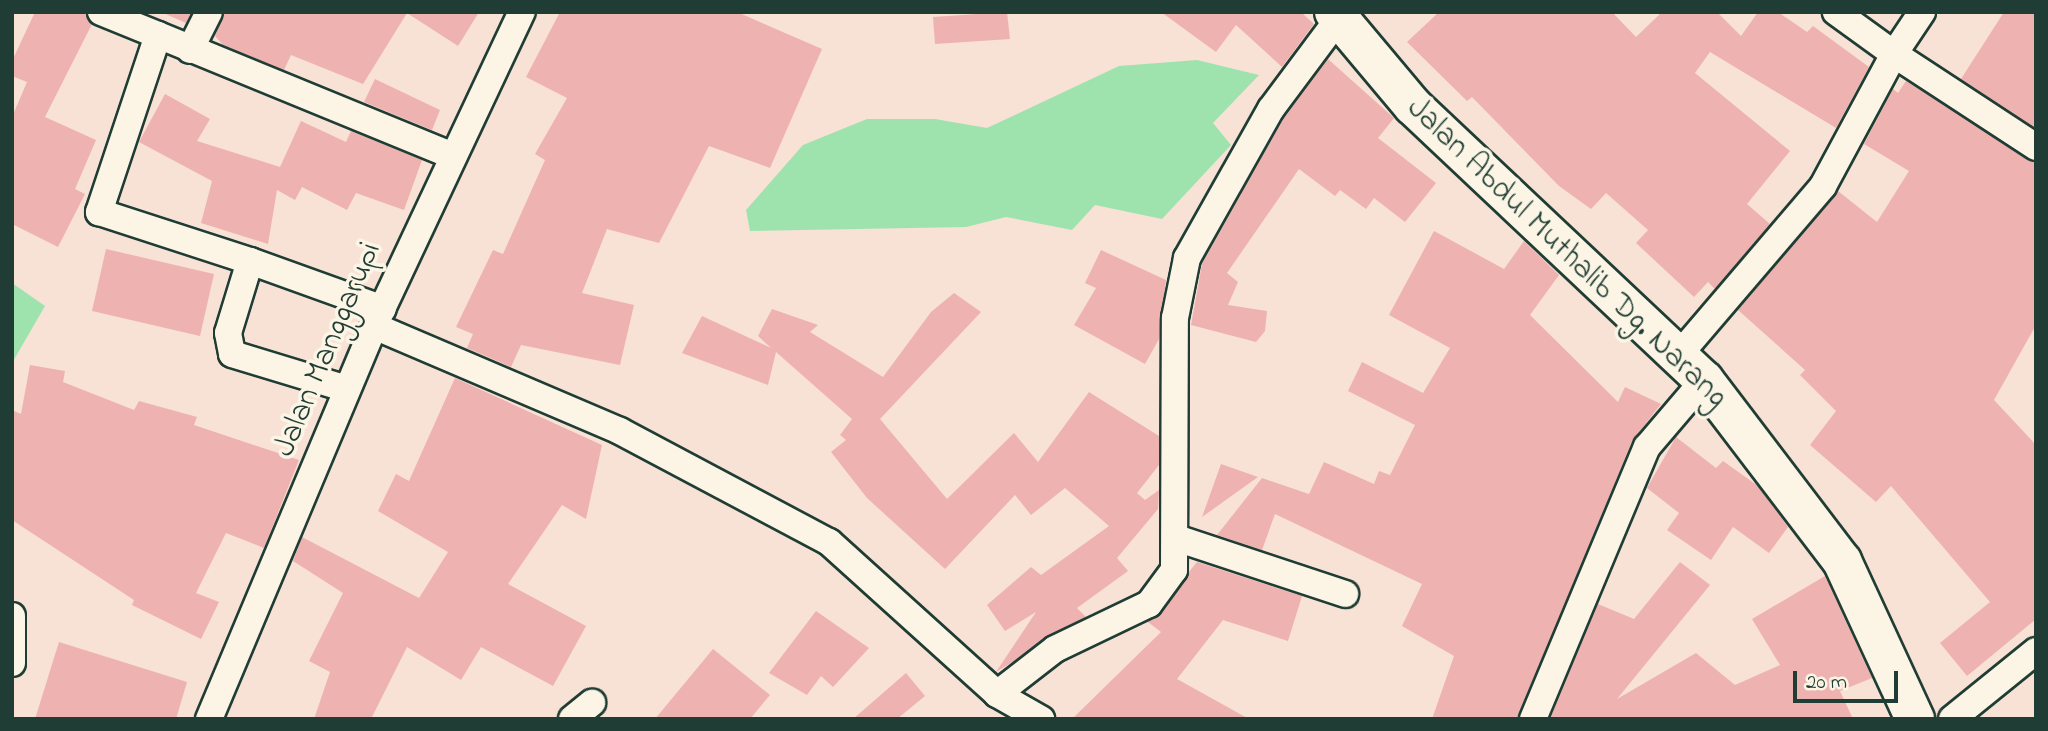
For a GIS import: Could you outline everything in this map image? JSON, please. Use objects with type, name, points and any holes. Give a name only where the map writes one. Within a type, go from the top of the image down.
[{"type":"main road","name":"Jalan Abdul Muthalib Dg. Narang","points":[[1336,16],[1413,106],[1691,368],[1842,562],[1915,719]]},
{"type":"street","points":[[101,12],[451,155]]},
{"type":"street","points":[[190,50],[209,12]]},
{"type":"street","name":"Jalan Manggarupi","points":[[209,719],[378,317],[451,155],[522,12]]},
{"type":"street","points":[[1836,12],[1894,54],[2036,147]]},
{"type":"street","points":[[1533,719],[1647,447],[1691,368],[1823,186],[1894,54],[1922,12]]},
{"type":"street","points":[[997,694],[1055,649],[1149,604],[1174,570],[1179,539],[1175,318],[1187,258],[1271,109],[1336,16]]},
{"type":"street","points":[[158,36],[99,212],[250,261],[378,317],[620,431],[829,542],[997,694],[1030,716]]},
{"type":"street","points":[[250,261],[228,333],[232,354],[347,390]]},
{"type":"street","points":[[1179,539],[1345,594]]},
{"type":"street","points":[[12,616],[12,663]]},
{"type":"street","points":[[1952,719],[2036,651]]},
{"type":"green space","points":[[1197,60],[1259,75],[1213,123],[1231,145],[1162,219],[1095,205],[1072,230],[1006,217],[966,227],[750,231],[746,210],[803,145],[867,119],[935,119],[987,128],[1119,66]]},
{"type":"green space","points":[[12,283],[45,306],[12,363]]},
{"type":"building","points":[[35,12],[86,12],[92,24],[45,117],[96,140],[75,189],[85,194],[58,247],[12,224],[12,117],[27,82],[12,76],[12,61]]},
{"type":"building","points":[[161,12],[191,12],[186,23]]},
{"type":"building","points":[[225,12],[479,12],[458,46],[407,13],[363,84],[291,55],[284,70],[223,45],[215,36]]},
{"type":"building","points":[[560,12],[737,12],[822,49],[770,168],[709,146],[659,243],[607,229],[582,293],[634,305],[620,365],[521,345],[511,367],[467,348],[473,334],[456,327],[493,250],[503,254],[545,160],[535,154],[567,98],[526,77]]},
{"type":"building","points":[[1007,12],[1010,39],[935,44],[933,17]]},
{"type":"building","points":[[1161,12],[1301,12],[1314,24],[1282,67],[1236,25],[1216,52]]},
{"type":"building","points":[[1439,12],[1612,12],[1636,37],[1662,12],[1717,12],[1741,36],[1758,12],[1778,12],[1807,32],[1813,26],[1869,67],[1836,128],[1710,52],[1695,73],[1790,151],[1747,204],[1770,224],[1715,289],[1708,282],[1694,297],[1636,243],[1648,230],[1606,193],[1591,209],[1559,186],[1472,97],[1467,101],[1407,42]]},
{"type":"building","points":[[2004,12],[2036,12],[2036,128],[1961,79]]},
{"type":"building","points":[[1328,59],[1394,118],[1378,138],[1436,183],[1405,222],[1374,198],[1366,209],[1340,190],[1335,196],[1299,169],[1227,273],[1238,282],[1228,305],[1267,311],[1265,331],[1256,342],[1191,325],[1202,264],[1284,118]]},
{"type":"building","points":[[375,79],[440,110],[432,130],[364,102]]},
{"type":"building","points":[[1906,81],[2036,163],[2036,325],[1994,400],[2036,445],[2036,619],[1967,676],[1940,643],[1990,602],[1891,486],[1876,502],[1810,445],[1836,411],[1800,375],[1805,370],[1738,310],[1838,191],[1877,222],[1909,171],[1864,144],[1893,89],[1898,93]]},
{"type":"building","points":[[165,94],[210,119],[197,141],[280,167],[301,121],[346,142],[351,131],[422,160],[404,210],[356,193],[347,210],[302,187],[295,200],[277,190],[268,244],[201,223],[212,181],[139,142]]},
{"type":"building","points":[[1434,231],[1504,269],[1524,241],[1559,275],[1530,315],[1618,402],[1625,387],[1661,404],[1632,441],[1518,719],[1432,719],[1454,656],[1402,626],[1422,584],[1275,514],[1262,550],[1217,535],[1262,478],[1309,494],[1324,462],[1374,484],[1379,471],[1390,475],[1415,425],[1348,391],[1362,362],[1423,393],[1450,348],[1389,315]]},
{"type":"building","points":[[106,249],[214,274],[200,336],[92,311]]},
{"type":"building","points":[[1101,250],[1166,280],[1159,339],[1145,364],[1074,325],[1096,288],[1085,283]]},
{"type":"building","points":[[954,293],[981,312],[880,419],[947,499],[1014,433],[1038,462],[1089,392],[1159,436],[1159,465],[1137,493],[1145,500],[1159,490],[1158,509],[1117,558],[1128,571],[1077,608],[1086,617],[996,672],[1036,612],[1005,631],[987,605],[1031,567],[1041,575],[1109,526],[1065,488],[1031,515],[1015,495],[945,569],[867,498],[831,452],[846,440],[840,435],[852,419],[776,352],[768,385],[682,353],[702,316],[771,348],[758,336],[772,309],[818,325],[810,332],[883,377],[931,312]]},
{"type":"building","points":[[30,365],[65,371],[63,382],[134,410],[139,401],[197,417],[194,425],[299,460],[264,548],[226,533],[196,593],[219,602],[201,639],[132,605],[134,600],[12,520],[12,410],[21,414]]},
{"type":"building","points":[[455,378],[602,445],[586,519],[562,505],[508,584],[586,626],[553,686],[481,647],[461,680],[407,647],[371,719],[314,719],[330,672],[309,661],[343,593],[293,561],[302,537],[419,598],[448,552],[378,511],[396,474],[409,481]]},
{"type":"building","points":[[1676,437],[1716,468],[1723,461],[1758,486],[1788,527],[1769,553],[1733,527],[1711,560],[1667,530],[1679,513],[1647,488]]},
{"type":"building","points":[[1221,464],[1258,477],[1202,517]]},
{"type":"building","points":[[1197,562],[1302,596],[1288,641],[1223,620],[1177,679],[1249,719],[1072,719],[1161,632],[1148,622]]},
{"type":"building","points":[[1680,562],[1710,585],[1617,699],[1696,653],[1735,685],[1780,665],[1752,619],[1825,576],[1872,678],[1840,691],[1853,719],[1550,719],[1598,604],[1634,619]]},
{"type":"building","points":[[816,611],[869,648],[833,687],[821,676],[807,695],[769,673]]},
{"type":"building","points":[[59,642],[187,682],[176,719],[35,719]]},
{"type":"building","points":[[713,649],[770,695],[750,719],[655,719]]},
{"type":"building","points":[[906,673],[925,696],[897,719],[853,719]]}]
